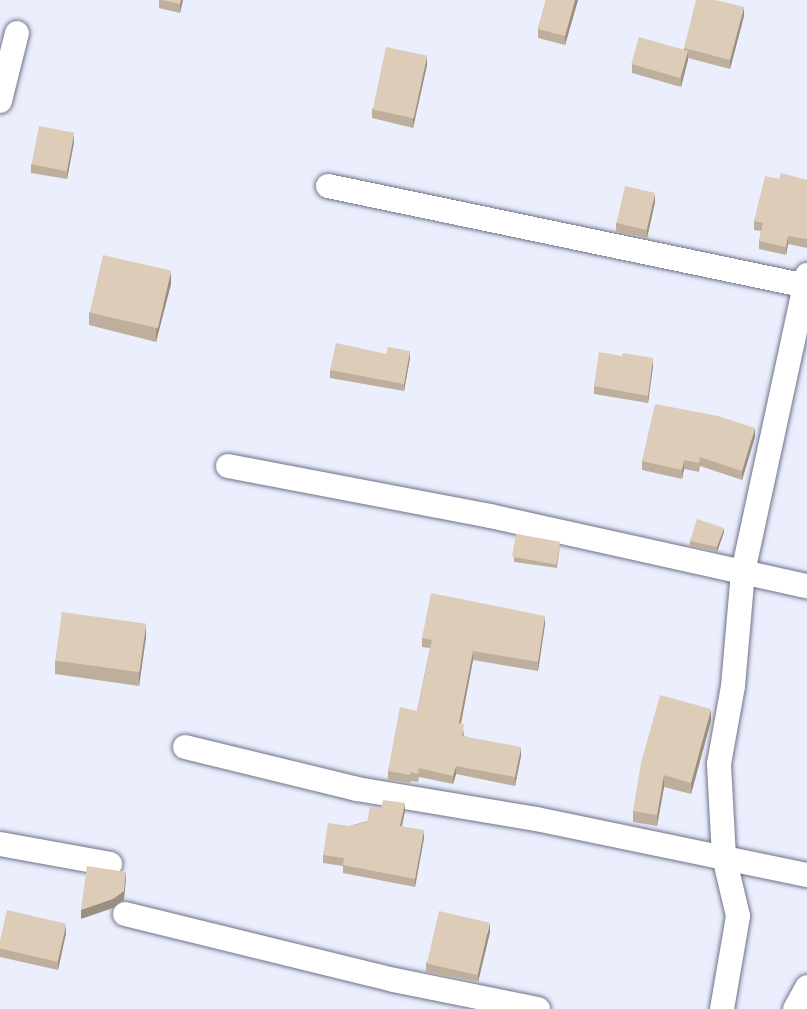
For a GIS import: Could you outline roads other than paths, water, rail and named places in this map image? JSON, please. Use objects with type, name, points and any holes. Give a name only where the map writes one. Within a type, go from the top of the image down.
[{"type":"street","points":[[0,101],[17,33]]},
{"type":"street","points":[[328,186],[806,282],[743,572],[733,686],[719,764],[724,857],[738,916],[722,1009]]},
{"type":"street","points":[[228,466],[490,516],[807,586]]},
{"type":"street","points":[[184,747],[357,789],[536,819],[807,875]]},
{"type":"street","points":[[0,844],[110,864]]},
{"type":"street","points":[[125,914],[394,980],[538,1009]]},
{"type":"street","points":[[795,1009],[807,987]]}]
